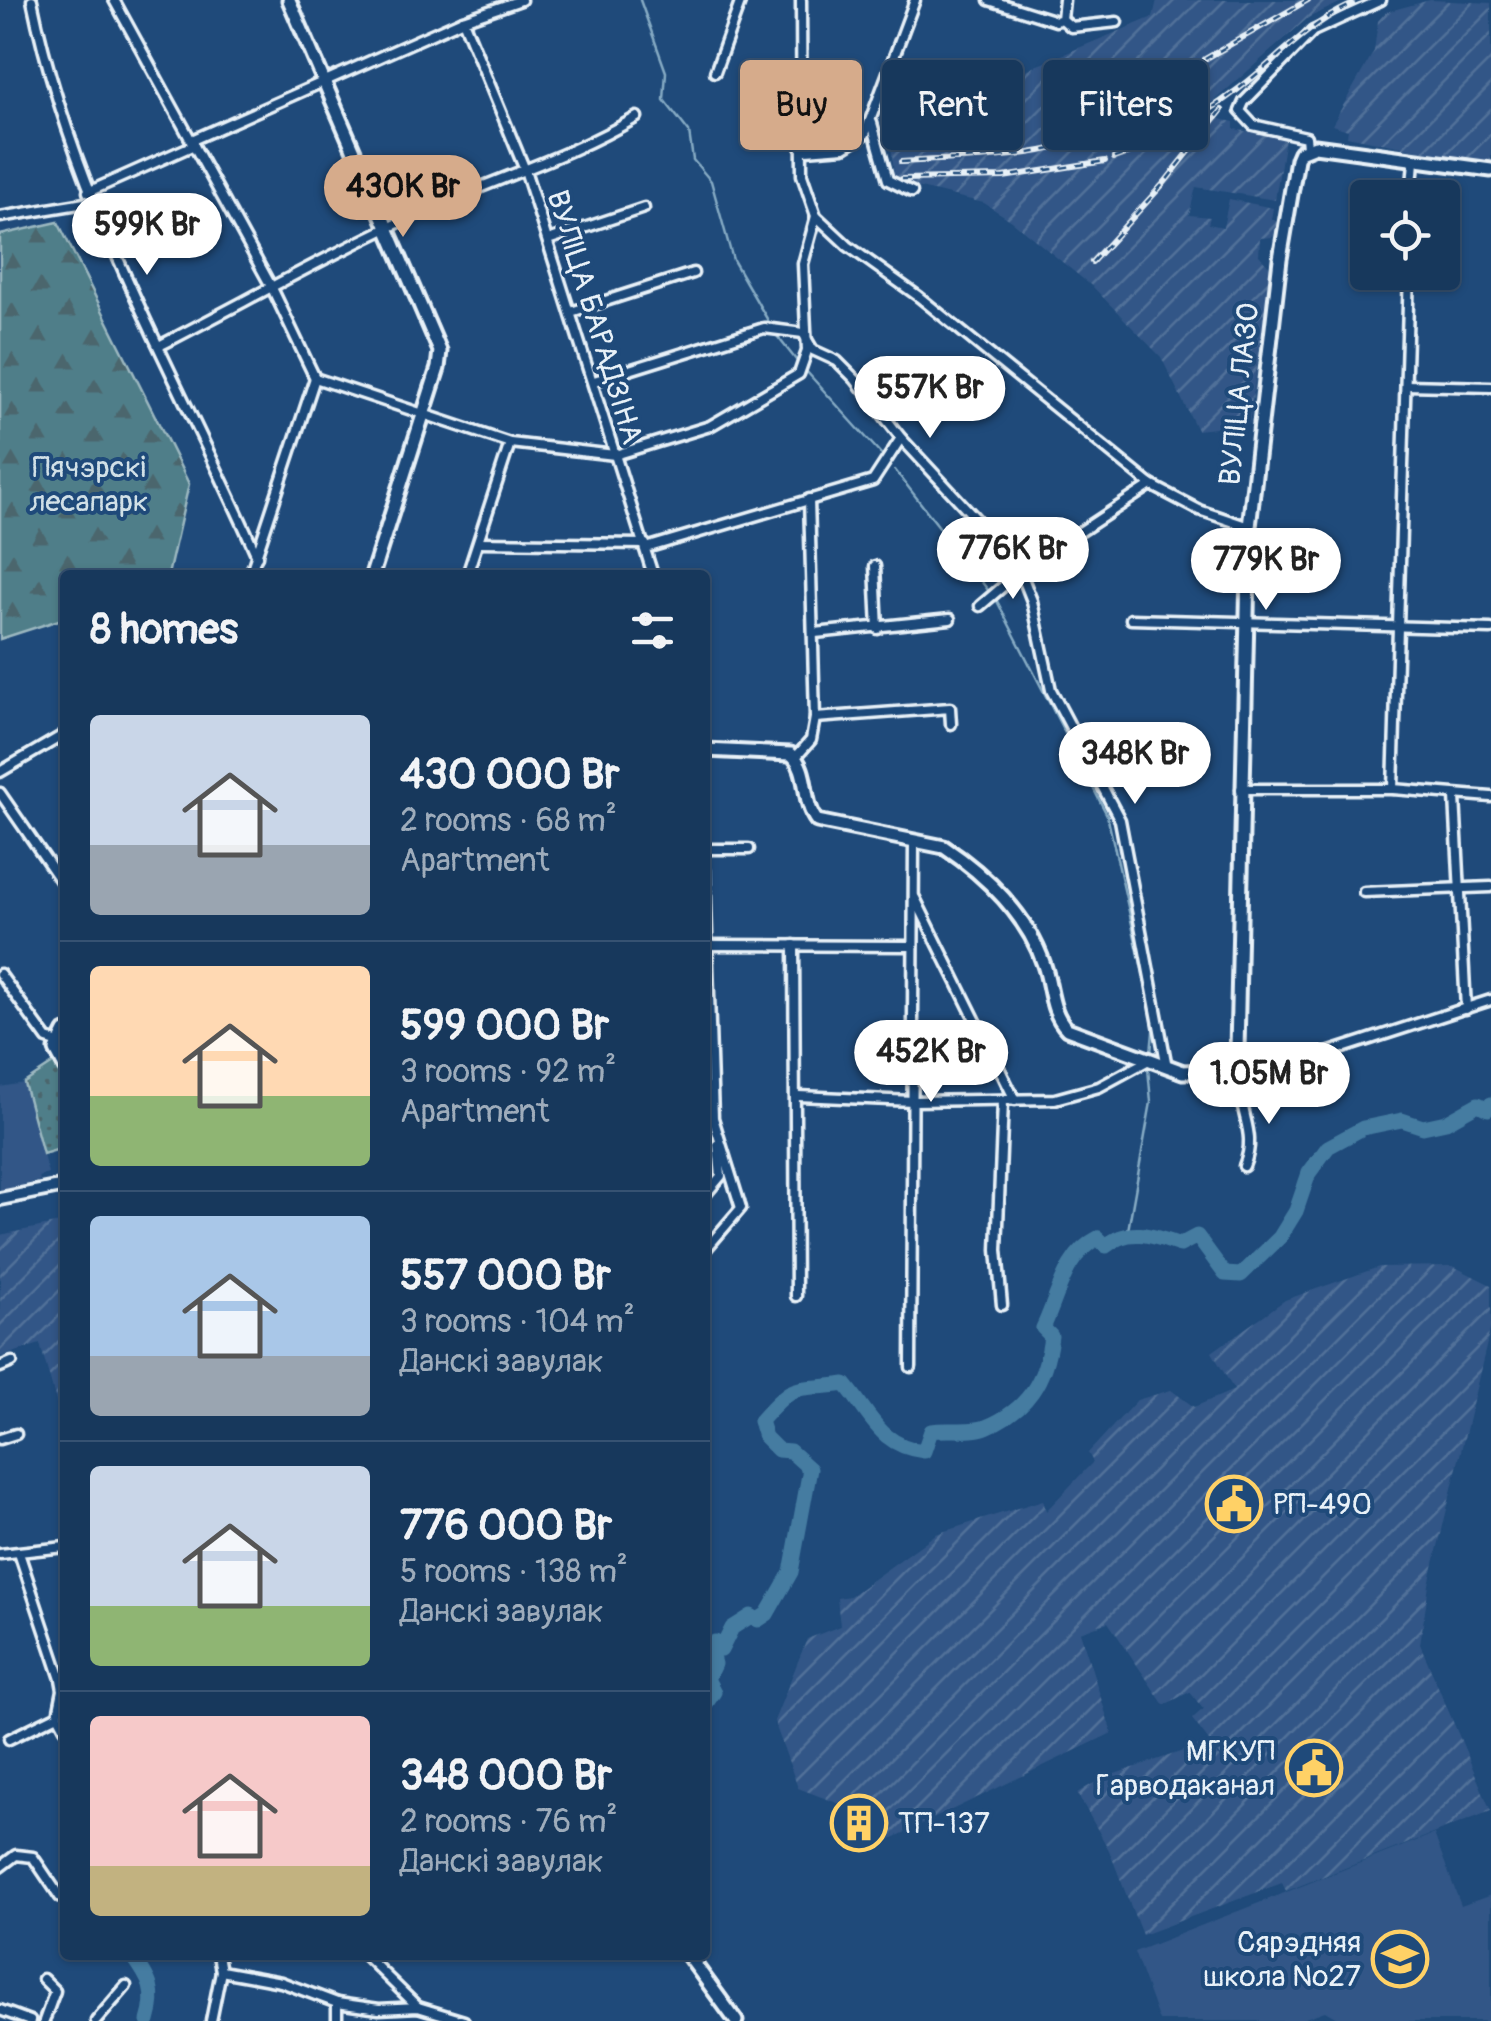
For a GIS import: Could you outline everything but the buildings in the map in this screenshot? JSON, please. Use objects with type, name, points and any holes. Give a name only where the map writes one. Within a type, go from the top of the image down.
[{"type":"main road","points":[[289,0],[440,352],[424,415],[374,570]]},
{"type":"main road","points":[[1304,149],[1491,170]]},
{"type":"main road","name":"ВУЛІЦА ЛАЗО","points":[[1233,1063],[1242,942],[1249,527],[1280,259],[1304,149]]},
{"type":"main road","points":[[710,750],[782,752],[796,758],[807,806],[817,822],[944,848],[1002,896],[1034,943],[1056,1018],[1068,1030],[1166,1067],[1218,1073],[1233,1063]]},
{"type":"main road","points":[[692,1960],[736,2021]]},
{"type":"street","points":[[32,0],[45,67],[91,202],[258,556]]},
{"type":"street","points":[[114,0],[272,288],[315,378],[252,570]]},
{"type":"street","points":[[88,192],[322,82],[464,20],[521,0]]},
{"type":"street","points":[[715,72],[742,0]]},
{"type":"street","points":[[801,0],[803,60]]},
{"type":"street","points":[[862,132],[872,123],[915,0]]},
{"type":"street","points":[[990,0],[1038,17],[1062,19],[1071,27],[1117,22]]},
{"type":"street","points":[[1304,149],[1306,137],[1252,125],[1240,112],[1244,102],[1260,80],[1313,31],[1381,0]]},
{"type":"street","points":[[1062,19],[1064,4]]},
{"type":"street","name":"ВУЛІЦА БАРАДЗІНА","points":[[464,20],[525,170],[652,570]]},
{"type":"street","points":[[158,346],[388,227],[579,151],[636,118]]},
{"type":"street","points":[[872,123],[888,180],[912,192]]},
{"type":"street","points":[[806,150],[802,174],[816,216],[848,246],[918,296],[1151,485],[1199,510],[1249,527]]},
{"type":"street","points":[[1412,180],[1414,161]]},
{"type":"street","points":[[0,217],[91,202]]},
{"type":"street","points":[[548,240],[644,208]]},
{"type":"street","points":[[315,378],[510,443],[614,455],[710,426],[800,374],[806,362],[802,264],[816,216]]},
{"type":"street","points":[[572,312],[693,273]]},
{"type":"street","points":[[1393,789],[1395,626],[1409,290]]},
{"type":"street","points":[[594,381],[764,328],[804,333]]},
{"type":"street","points":[[804,333],[813,350],[837,361],[855,380],[901,438],[1020,571],[1032,601],[1051,690],[1120,820],[1166,1067]]},
{"type":"street","points":[[1406,385],[1491,387]]},
{"type":"street","points":[[479,542],[645,546],[873,481],[901,438]]},
{"type":"street","points":[[468,570],[510,443]]},
{"type":"street","points":[[980,606],[1020,571],[1151,485]]},
{"type":"street","points":[[796,758],[811,740],[815,718],[809,499]]},
{"type":"street","points":[[875,566],[878,629]]},
{"type":"street","points":[[815,633],[950,619]]},
{"type":"street","points":[[1131,619],[1491,629]]},
{"type":"street","points":[[815,718],[950,708],[950,724]]},
{"type":"street","points":[[0,772],[60,737]]},
{"type":"street","points":[[1242,789],[1393,789],[1491,797]]},
{"type":"street","points":[[0,793],[60,880]]},
{"type":"street","points":[[1455,796],[1466,1009]]},
{"type":"street","points":[[911,1367],[910,946],[914,843]]},
{"type":"street","points":[[710,849],[749,849]]},
{"type":"street","points":[[1364,892],[1491,887]]},
{"type":"street","points":[[914,895],[1014,1100]]},
{"type":"street","points":[[710,945],[910,946]]},
{"type":"street","points":[[794,945],[798,1096],[796,1296]]},
{"type":"street","points":[[0,974],[47,1039],[60,1037]]},
{"type":"street","points":[[1245,1075],[1491,1000]]},
{"type":"street","points":[[798,1096],[1003,1101],[1079,1095],[1146,1061]]},
{"type":"street","points":[[1233,1063],[1245,1075]]},
{"type":"street","points":[[710,1069],[721,1176],[710,1188]]},
{"type":"street","points":[[1244,1166],[1253,1138],[1238,1092],[1245,1075]]},
{"type":"street","points":[[1002,1305],[997,1250],[1003,1101]]},
{"type":"street","points":[[710,1244],[741,1208],[716,1136]]},
{"type":"street","points":[[0,1199],[60,1187]]},
{"type":"street","points":[[0,1367],[12,1362]]},
{"type":"street","points":[[0,1439],[16,1434]]},
{"type":"street","points":[[0,1554],[60,1550]]},
{"type":"street","points":[[19,1553],[60,1676]]},
{"type":"street","points":[[60,1691],[60,1719]]},
{"type":"street","points":[[9,1739],[58,1715]]},
{"type":"street","points":[[0,1867],[16,1855],[32,1857],[60,1898]]},
{"type":"street","points":[[211,2021],[221,1971],[219,1960]]},
{"type":"street","points":[[370,1960],[418,2007]]},
{"type":"street","points":[[221,1971],[282,1982],[337,2003],[418,2007],[464,2021]]},
{"type":"street","points":[[43,1978],[55,1991],[44,2021]]},
{"type":"street","points":[[96,2021],[126,1986]]},
{"type":"street","points":[[337,2003],[338,2021]]},
{"type":"street","points":[[0,2010],[30,2021]]},
{"type":"shaded area","points":[[1157,0],[1346,0],[1308,18],[1208,106],[1208,60],[1050,60],[1153,17]]},
{"type":"shaded area","points":[[1430,0],[1491,3],[1491,165],[1347,136],[1348,130],[1332,125],[1374,51],[1378,21],[1386,12]]},
{"type":"shaded area","points":[[1043,63],[1043,150],[1208,150],[1208,108],[1219,119],[1234,122],[1234,129],[1285,138],[1275,200],[1196,187],[1189,215],[1210,217],[1208,224],[1223,227],[1229,199],[1273,208],[1271,219],[1278,222],[1273,237],[1260,238],[1259,255],[1271,268],[1249,424],[1197,430],[1161,357],[1094,288],[984,203],[895,182],[892,150],[1023,150],[1023,71]]},
{"type":"shaded area","points":[[24,1083],[48,1174],[39,1177],[40,1181],[0,1190],[0,1087]]},
{"type":"shaded area","points":[[60,1223],[60,1415],[40,1344],[0,1357],[0,1235]]},
{"type":"shaded area","points":[[1453,1266],[1491,1285],[1491,1326],[1429,1584],[1420,1644],[1491,1811],[1286,1891],[1282,1883],[1142,1935],[1109,1850],[1077,1793],[1103,1778],[1201,1745],[1222,1758],[1192,1719],[1203,1709],[1190,1692],[1164,1705],[1108,1622],[1080,1632],[1112,1733],[866,1851],[845,1806],[798,1788],[774,1721],[807,1639],[840,1626],[837,1598],[850,1596],[936,1534],[1043,1500],[1046,1511],[1093,1462],[1088,1453],[1137,1400],[1171,1390],[1194,1407],[1234,1390],[1212,1352],[1285,1300],[1379,1267]]},
{"type":"shaded area","name":"Сярэдняя школа №27","points":[[1434,1834],[1461,1906],[1491,1895],[1491,2021],[1342,2021],[1325,2011],[1297,2021],[1159,2021],[1134,1952]]},
{"type":"green space","name":"Пячэрскі лесапарк","points":[[58,222],[189,484],[169,570],[60,570],[60,620],[0,639],[0,235]]},
{"type":"green space","points":[[56,1062],[60,1067],[60,1149],[43,1154],[24,1083]]},
{"type":"waterway","points":[[640,0],[666,72],[664,100],[689,132],[693,160],[711,181],[733,260],[770,324]]},
{"type":"waterway","points":[[777,336],[800,365]]},
{"type":"waterway","points":[[806,371],[882,455]]},
{"type":"waterway","points":[[895,470],[988,590]]},
{"type":"waterway","points":[[997,601],[1107,815],[1154,1021],[1151,1053]]},
{"type":"waterway","points":[[1127,1236],[1151,1102],[1148,1068]]},
{"type":"waterway","points":[[710,1645],[715,1642],[721,1650],[732,1628],[751,1616],[758,1620],[767,1614],[791,1572],[810,1469],[790,1451],[778,1450],[765,1437],[760,1421],[782,1398],[797,1389],[845,1384],[887,1436],[924,1451],[931,1431],[986,1427],[1013,1412],[1039,1380],[1051,1336],[1043,1328],[1070,1265],[1087,1245],[1098,1238],[1106,1246],[1133,1235],[1180,1245],[1197,1236],[1225,1274],[1241,1275],[1280,1237],[1296,1211],[1309,1173],[1328,1147],[1363,1128],[1402,1120],[1423,1127],[1446,1122],[1478,1104],[1488,1109],[1491,1104]]},
{"type":"waterway","points":[[710,1650],[714,1664],[710,1673]]},
{"type":"waterway","points":[[710,1685],[714,1692],[710,1698]]},
{"type":"waterway","points":[[135,1960],[150,1986],[148,2021]]},
{"type":"railway","points":[[1205,59],[1308,0]]},
{"type":"railway","points":[[1114,158],[1194,120],[1312,28],[1363,0]]},
{"type":"railway","points":[[1092,262],[1165,182],[1222,110]]},
{"type":"railway","points":[[901,162],[1044,150]]},
{"type":"railway","points":[[902,179],[1003,177],[1105,161]]},
{"type":"place","name":"РП-490","points":[[1234,1504]]},
{"type":"place","name":"МГКУП Гарводаканал","points":[[1314,1768]]},
{"type":"place","name":"ТП-137","points":[[859,1823]]},
{"type":"place","name":"Сярэдняя школа №27","points":[[1400,1959]]}]
